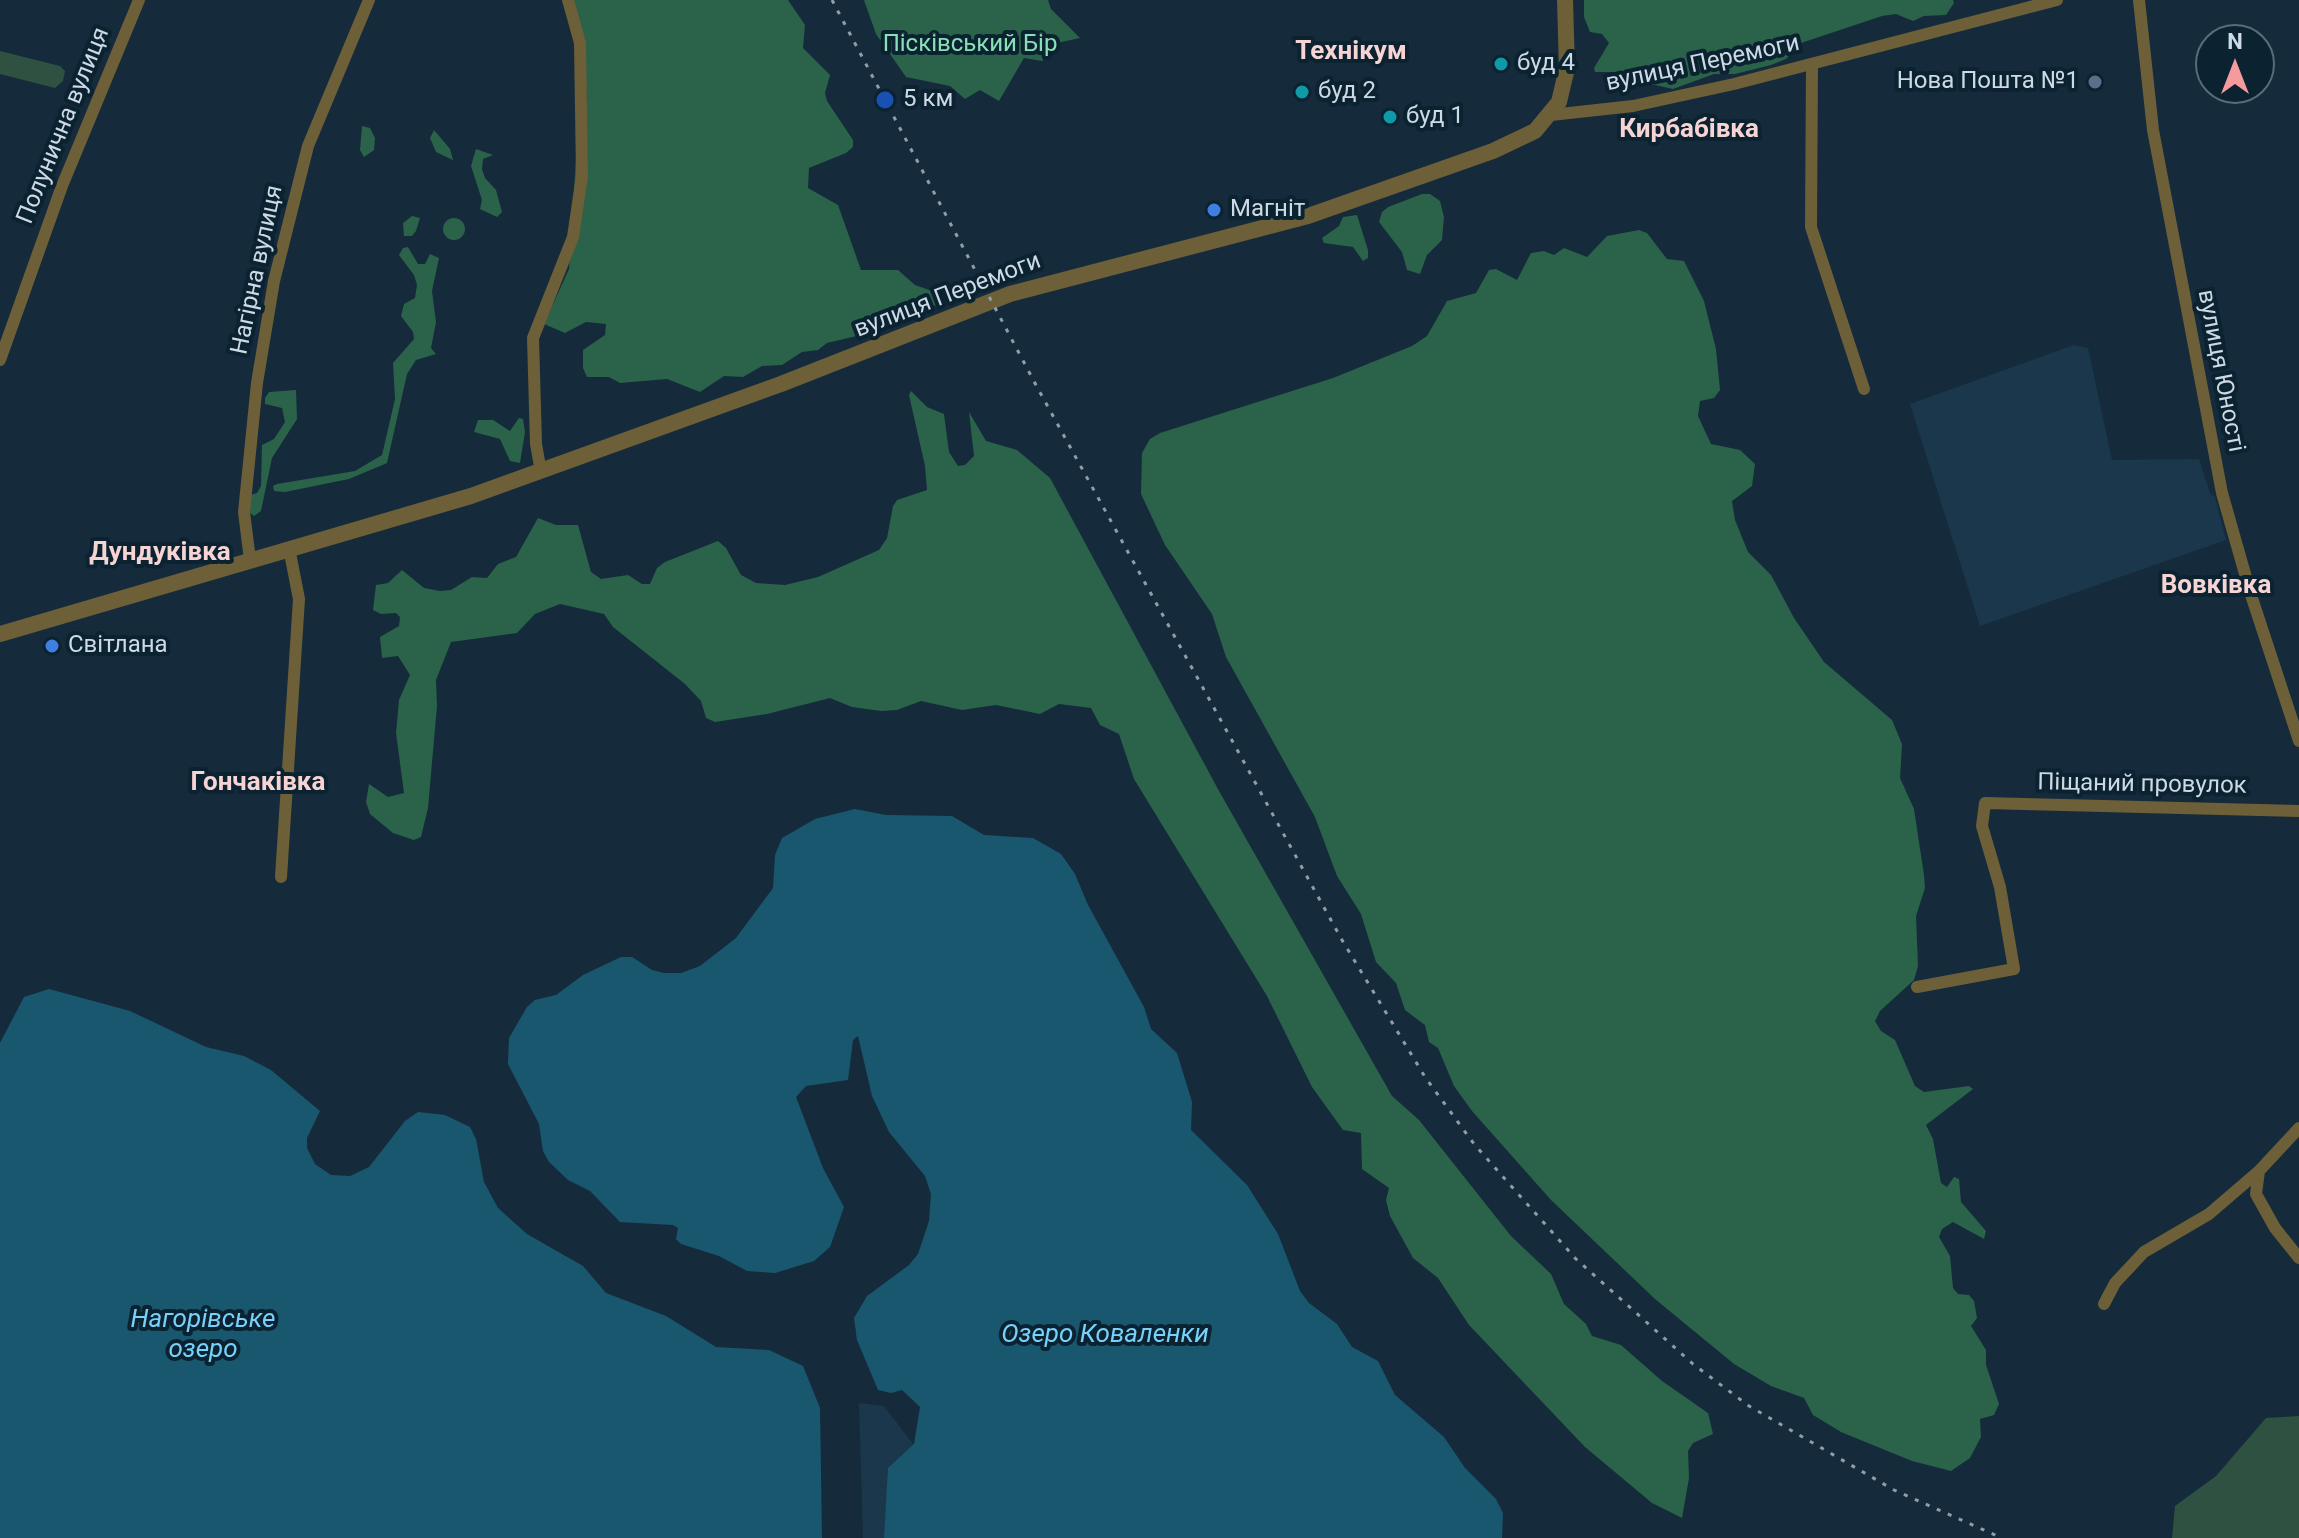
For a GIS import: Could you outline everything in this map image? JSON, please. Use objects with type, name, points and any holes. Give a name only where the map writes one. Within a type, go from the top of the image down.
[{"type":"street","name":"Полунична вулиця","points":[[0,360],[62,186],[139,0]]},
{"type":"street","name":"Нагірна вулиця","points":[[250,560],[244,512],[257,383],[274,281],[308,146],[369,0]]},
{"type":"street","points":[[541,472],[536,444],[533,338],[573,237],[582,176],[580,43],[568,0]]},
{"type":"street","points":[[1551,115],[1561,96],[1566,75],[1565,0]]},
{"type":"street","name":"вулиця Перемоги","points":[[0,634],[419,512],[541,472],[853,357],[1010,294],[1296,219],[1450,167],[1515,142],[1535,131],[1551,115],[1633,106],[1812,65],[2057,0]]},
{"type":"street","name":"вулиця Юності","points":[[2139,0],[2153,130],[2221,485],[2236,545],[2299,741]]},
{"type":"street","points":[[1812,65],[1811,227],[1864,389]]},
{"type":"street","points":[[281,877],[299,599],[289,548]]},
{"type":"street","name":"Піщаний провулок","points":[[1917,987],[2014,969],[2000,887],[1982,826],[1985,803],[2299,811]]},
{"type":"street","points":[[2104,1304],[2115,1283],[2144,1252],[2202,1220],[2259,1171],[2299,1128]]},
{"type":"street","points":[[2259,1171],[2256,1194],[2299,1258]]},
{"type":"shaded area","points":[[2074,345],[2088,348],[2112,460],[2199,459],[2210,493],[2215,497],[2226,540],[1980,626],[1910,404]]},
{"type":"shaded area","points":[[859,1403],[884,1406],[962,1508],[951,1538],[863,1538]]},
{"type":"green space","points":[[572,0],[788,0],[805,25],[803,48],[830,75],[825,93],[827,101],[853,140],[853,147],[846,153],[809,168],[808,188],[838,205],[861,270],[898,270],[915,285],[935,292],[937,304],[925,312],[896,313],[882,330],[827,343],[818,350],[802,352],[782,365],[762,366],[743,377],[724,376],[700,392],[667,379],[620,383],[609,377],[587,377],[583,368],[583,350],[605,335],[606,324],[586,322],[565,333],[544,324],[569,269],[577,142],[587,96]]},
{"type":"green space","name":"Пісківський Бір","points":[[864,0],[1048,0],[1051,9],[1080,38],[1057,43],[1042,61],[1024,58],[999,101],[980,90],[965,99],[950,86],[906,77],[876,34]]},
{"type":"green space","points":[[1584,0],[1953,0],[1954,3],[1946,15],[1924,16],[1913,21],[1896,14],[1882,16],[1801,43],[1786,59],[1771,65],[1735,74],[1714,74],[1673,89],[1646,83],[1625,72],[1595,72],[1594,68],[1609,43],[1602,34],[1590,32],[1584,17]]},
{"type":"green space","points":[[0,51],[60,66],[65,71],[63,81],[55,88],[0,74]]},
{"type":"green space","points":[[362,126],[370,128],[375,138],[374,150],[364,157],[360,150]]},
{"type":"green space","points":[[434,130],[450,149],[453,160],[436,152],[430,138]]},
{"type":"green space","points":[[476,149],[493,155],[483,159],[482,169],[485,178],[496,190],[502,212],[497,217],[480,209],[482,200],[471,166]]},
{"type":"green space","points":[[1430,194],[1440,201],[1444,217],[1442,240],[1427,255],[1420,274],[1407,270],[1402,252],[1379,222],[1382,212],[1388,207]]},
{"type":"green space","points":[[1357,215],[1368,250],[1368,258],[1363,261],[1353,247],[1324,243],[1322,238],[1339,226],[1343,217]]},
{"type":"green space","points":[[412,216],[420,218],[416,231],[412,236],[404,236],[403,223]]},
{"type":"green space","points":[[450,218],[458,218],[465,229],[458,240],[450,240],[443,233],[443,225]]},
{"type":"green space","points":[[1639,230],[1647,233],[1667,259],[1684,261],[1704,301],[1716,349],[1720,390],[1714,398],[1700,401],[1698,416],[1711,444],[1740,450],[1755,464],[1752,486],[1732,501],[1735,520],[1748,552],[1771,575],[1794,618],[1824,662],[1892,720],[1902,744],[1900,778],[1914,809],[1925,888],[1916,916],[1918,966],[1914,980],[1880,1011],[1875,1021],[1881,1031],[1895,1040],[1915,1086],[1924,1092],[1969,1086],[1973,1089],[1926,1125],[1933,1139],[1941,1183],[1947,1187],[1954,1177],[1959,1179],[1961,1202],[1986,1231],[1984,1239],[1953,1222],[1942,1229],[1939,1237],[1950,1256],[1953,1288],[1958,1294],[1969,1295],[1974,1301],[1977,1318],[1971,1326],[1986,1350],[1986,1365],[1999,1404],[1994,1415],[1980,1419],[1981,1437],[1970,1458],[1951,1471],[1912,1461],[1841,1432],[1813,1415],[1804,1398],[1771,1386],[1734,1364],[1655,1299],[1551,1200],[1472,1111],[1454,1086],[1438,1048],[1429,1042],[1425,1025],[1405,1010],[1396,983],[1376,962],[1361,914],[1337,876],[1315,817],[1226,657],[1212,614],[1165,545],[1141,494],[1142,453],[1150,439],[1160,433],[1333,378],[1412,346],[1427,336],[1447,301],[1476,293],[1489,270],[1496,269],[1517,280],[1531,253],[1544,251],[1554,255],[1564,248],[1587,257],[1607,236]]},
{"type":"green space","points":[[408,247],[418,264],[425,264],[430,254],[439,258],[432,291],[436,322],[431,348],[436,354],[416,360],[407,374],[387,463],[349,479],[285,492],[274,491],[273,486],[277,484],[355,471],[382,455],[395,399],[393,363],[414,339],[413,332],[401,316],[404,304],[415,298],[417,285],[414,275],[399,255],[403,248]]},
{"type":"green space","points":[[296,390],[297,419],[272,458],[261,511],[254,516],[250,513],[250,495],[257,493],[261,486],[262,445],[274,439],[285,422],[282,408],[265,404],[265,398],[269,392]]},
{"type":"green space","points":[[911,391],[927,407],[944,414],[949,452],[958,466],[965,465],[974,456],[969,412],[986,441],[1017,450],[1050,478],[1219,791],[1392,1096],[1419,1120],[1511,1236],[1551,1274],[1564,1304],[1586,1324],[1592,1336],[1621,1345],[1662,1381],[1708,1413],[1713,1434],[1693,1443],[1688,1451],[1689,1478],[1682,1518],[1652,1503],[1585,1447],[1469,1325],[1438,1278],[1413,1258],[1390,1216],[1386,1200],[1389,1188],[1362,1169],[1361,1133],[1343,1130],[1312,1087],[1267,996],[1134,779],[1119,734],[1100,725],[1091,708],[1059,704],[1040,714],[996,705],[962,710],[921,701],[897,710],[881,711],[852,707],[830,698],[767,714],[715,722],[706,718],[701,701],[685,684],[613,627],[604,614],[560,604],[535,614],[517,633],[451,642],[436,680],[437,706],[428,808],[421,837],[414,840],[393,833],[370,814],[366,802],[369,784],[388,797],[404,793],[396,733],[399,700],[410,675],[398,656],[382,658],[380,637],[399,626],[400,617],[396,613],[381,614],[373,610],[376,585],[388,583],[402,570],[424,588],[440,591],[451,590],[472,577],[487,578],[498,564],[516,557],[538,518],[556,525],[578,525],[591,572],[601,579],[628,575],[642,584],[650,584],[657,568],[665,562],[718,541],[726,548],[741,575],[756,583],[785,585],[818,577],[879,550],[887,538],[897,500],[927,490],[925,466],[909,395]]},
{"type":"green space","points":[[519,418],[523,419],[525,432],[520,463],[510,461],[500,439],[474,432],[478,420],[493,420],[510,431]]},
{"type":"green space","points":[[2299,1416],[2299,1538],[2172,1538],[2175,1506],[2216,1476],[2266,1418]]},
{"type":"water","name":"Озеро Коваленки","points":[[855,809],[886,815],[952,816],[984,835],[1033,838],[1061,854],[1075,874],[1088,905],[1144,1007],[1151,1029],[1177,1053],[1192,1102],[1191,1130],[1247,1185],[1278,1234],[1300,1291],[1309,1303],[1337,1324],[1352,1347],[1378,1361],[1395,1395],[1444,1437],[1465,1468],[1496,1499],[1503,1513],[1502,1538],[884,1538],[888,1468],[914,1444],[920,1407],[902,1390],[891,1393],[878,1390],[857,1340],[854,1318],[867,1296],[909,1265],[918,1254],[929,1221],[931,1194],[925,1176],[889,1132],[872,1096],[858,1036],[853,1040],[848,1080],[806,1086],[796,1097],[823,1168],[844,1207],[830,1247],[814,1261],[775,1273],[747,1271],[719,1256],[681,1244],[676,1239],[678,1228],[673,1225],[620,1222],[590,1191],[568,1180],[549,1162],[543,1151],[539,1124],[508,1064],[509,1038],[527,1007],[535,1000],[556,995],[583,975],[621,957],[632,957],[652,970],[664,973],[681,973],[700,966],[736,938],[773,888],[775,855],[782,838],[815,819]]},
{"type":"water","name":"Нагорівське озеро","points":[[49,989],[130,1011],[206,1047],[244,1056],[271,1070],[320,1111],[307,1138],[307,1148],[315,1164],[331,1175],[350,1176],[369,1167],[405,1121],[418,1112],[445,1115],[470,1127],[476,1139],[484,1182],[498,1208],[527,1234],[583,1266],[606,1293],[666,1316],[716,1347],[769,1350],[803,1366],[820,1408],[822,1538],[0,1538],[0,1043],[24,997]]},
{"type":"railway","points":[[832,0],[1037,387],[1342,940],[1425,1077],[1474,1144],[1575,1258],[1693,1364],[1749,1406],[1894,1490],[2002,1538]]},
{"type":"place","name":"буд 4","points":[[1501,64]]},
{"type":"place","name":"Нова Пошта №1","points":[[2095,82]]},
{"type":"place","name":"буд 2","points":[[1302,92]]},
{"type":"place","name":"5 км","points":[[885,100]]},
{"type":"place","name":"буд 1","points":[[1390,117]]},
{"type":"place","name":"Магніт","points":[[1214,210]]},
{"type":"place","name":"Світлана","points":[[52,646]]},
{"type":"district","name":"Технікум","points":[[1351,52]]},
{"type":"district","name":"Кирбабівка","points":[[1689,130]]},
{"type":"district","name":"Дундуківка","points":[[160,553]]},
{"type":"district","name":"Вовківка","points":[[2216,586]]},
{"type":"district","name":"Гончаківка","points":[[258,783]]}]
